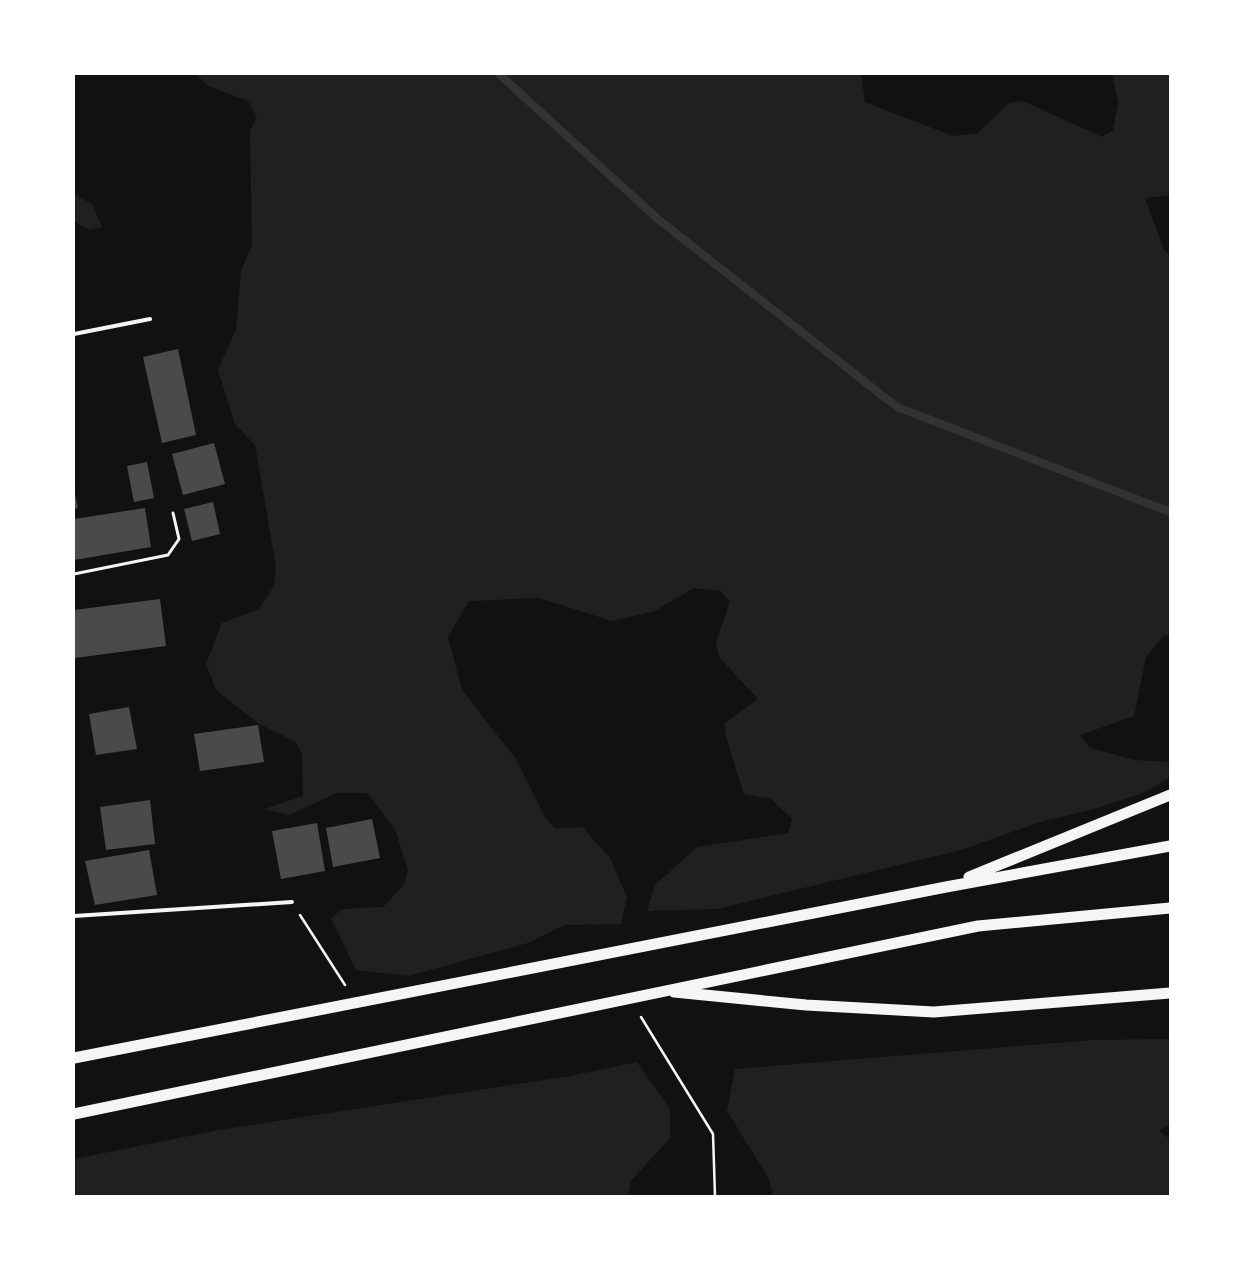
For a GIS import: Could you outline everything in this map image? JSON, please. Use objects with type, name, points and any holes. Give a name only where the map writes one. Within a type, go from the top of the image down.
[{"type":"highway","points":[[946,887],[1170,795]]},
{"type":"highway","points":[[74,1058],[946,887],[1170,846]]},
{"type":"highway","points":[[74,1114],[978,926],[1170,908]]},
{"type":"highway","points":[[663,991],[806,1005],[934,1012],[1170,993]]},
{"type":"street","points":[[74,334],[150,319]]},
{"type":"street","points":[[74,916],[292,902]]},
{"type":"lane","points":[[74,574],[168,555],[179,539],[173,513]]},
{"type":"path","points":[[292,902],[356,1003]]},
{"type":"path","points":[[629,999],[713,1134],[715,1196]]},
{"type":"shaded area","points":[[196,74],[861,74],[865,102],[953,136],[978,133],[1009,103],[1023,101],[1102,137],[1113,130],[1118,103],[1112,74],[1170,74],[1170,195],[1145,198],[1164,250],[1170,255],[1170,635],[1164,635],[1146,657],[1134,716],[1080,735],[1090,748],[1134,760],[1170,762],[1170,777],[1146,792],[1094,809],[1040,822],[961,850],[717,909],[647,911],[655,885],[697,847],[788,833],[792,819],[771,799],[744,794],[726,737],[724,724],[758,699],[719,657],[716,642],[730,602],[721,591],[694,588],[655,611],[612,621],[539,598],[469,601],[448,637],[462,690],[516,759],[546,819],[555,828],[582,827],[610,858],[627,897],[621,924],[564,925],[528,943],[408,976],[356,970],[331,918],[342,909],[383,907],[403,886],[408,871],[395,829],[367,793],[337,793],[289,815],[264,809],[303,796],[302,755],[296,742],[259,724],[216,690],[206,664],[222,623],[259,609],[274,586],[276,567],[255,445],[235,424],[218,370],[236,329],[241,271],[252,245],[250,131],[257,117],[248,101],[208,86]]},
{"type":"shaded area","points":[[74,194],[92,204],[102,227],[89,230],[74,221]]},
{"type":"shaded area","points":[[1170,1039],[1170,1124],[1159,1131],[1170,1139],[1170,1196],[773,1196],[769,1179],[727,1111],[735,1069],[1092,1040]]},
{"type":"shaded area","points":[[637,1062],[670,1109],[670,1138],[631,1181],[628,1196],[74,1196],[74,1159],[219,1130],[570,1076]]},
{"type":"building","points":[[178,349],[196,435],[162,443],[143,357]]},
{"type":"building","points":[[214,443],[225,484],[183,495],[172,454]]},
{"type":"building","points":[[147,462],[154,498],[134,502],[127,466]]},
{"type":"building","points":[[74,490],[78,508],[74,509]]},
{"type":"building","points":[[213,502],[220,534],[192,541],[184,509]]},
{"type":"building","points":[[145,508],[151,547],[74,560],[74,519]]},
{"type":"building","points":[[160,599],[166,646],[75,658],[74,610]]},
{"type":"building","points":[[129,707],[137,749],[96,755],[89,714]]},
{"type":"building","points":[[258,725],[264,762],[200,771],[194,734]]},
{"type":"building","points":[[150,800],[155,844],[106,850],[100,807]]},
{"type":"building","points":[[372,819],[380,858],[333,867],[326,828]]},
{"type":"building","points":[[317,823],[325,871],[281,879],[272,831]]},
{"type":"building","points":[[149,850],[157,895],[95,905],[85,861]]},
{"type":"waterway","points":[[499,74],[659,220],[897,407],[1170,512]]}]
